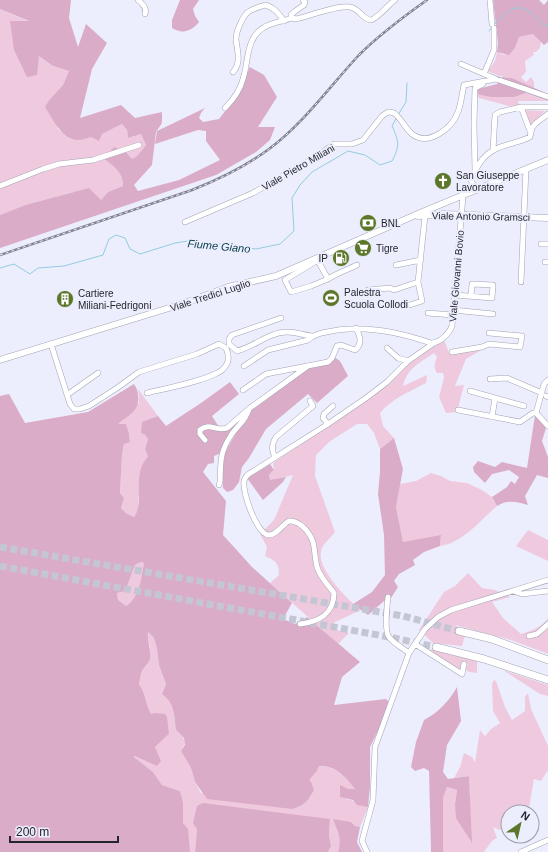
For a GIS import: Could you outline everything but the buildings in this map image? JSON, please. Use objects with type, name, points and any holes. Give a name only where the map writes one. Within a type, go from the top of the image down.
[{"type":"highway","points":[[459,631],[492,639],[548,660]]},
{"type":"highway","points":[[436,647],[484,659],[548,680]]},
{"type":"main road","name":"Viale Tredici Luglio","points":[[0,360],[182,304],[228,287],[276,276],[318,260],[420,213],[463,196],[474,188],[548,160]]},
{"type":"main road","name":"Viale Antonio Gramsci","points":[[414,217],[461,215],[548,218]]},
{"type":"street","points":[[138,0],[146,10],[145,14]]},
{"type":"street","points":[[292,18],[291,15],[304,5],[305,2],[303,0]]},
{"type":"street","points":[[225,108],[239,91],[250,44],[257,32],[265,26],[340,7],[356,8],[366,19],[370,20],[375,18],[395,0]]},
{"type":"street","points":[[484,74],[494,50],[490,0]]},
{"type":"street","points":[[234,72],[237,68],[239,58],[236,37],[247,12],[265,4],[278,13],[284,21]]},
{"type":"street","points":[[461,64],[496,80]]},
{"type":"street","name":"Viale Pietro Miliani","points":[[186,222],[253,192],[316,157],[334,144],[352,144],[363,140],[382,116],[388,112],[394,113],[413,135],[419,138],[433,137],[448,127],[454,120],[458,112],[464,85],[496,80],[548,98]]},
{"type":"street","points":[[476,170],[474,124],[475,88],[489,81]]},
{"type":"street","points":[[493,150],[495,115],[500,112],[521,107],[548,107]]},
{"type":"street","points":[[521,107],[531,135]]},
{"type":"street","points":[[474,188],[471,180],[487,154],[493,150],[526,139],[531,135],[532,128],[536,123],[548,114]]},
{"type":"street","points":[[0,186],[54,166],[92,160],[139,145]]},
{"type":"street","points":[[521,282],[526,169]]},
{"type":"street","name":"Viale Giovanni Bovio","points":[[300,624],[316,620],[326,613],[332,607],[334,593],[322,578],[317,568],[313,542],[309,533],[302,526],[297,522],[289,521],[273,534],[269,535],[264,534],[259,529],[245,491],[244,480],[248,474],[328,424],[387,382],[408,361],[450,332],[455,295],[463,196]]},
{"type":"street","points":[[410,305],[422,301],[418,282],[422,260],[425,216]]},
{"type":"street","points":[[541,244],[548,244]]},
{"type":"street","points":[[318,260],[328,279],[357,265]]},
{"type":"street","name":"Viale Tredici Luglio","points":[[318,260],[284,280],[292,292],[328,279]]},
{"type":"street","points":[[396,265],[422,260]]},
{"type":"street","points":[[368,290],[390,288],[394,290],[418,282]]},
{"type":"street","points":[[455,295],[492,298],[493,285],[472,284],[471,296]]},
{"type":"street","points":[[428,313],[453,312],[493,314]]},
{"type":"street","points":[[147,393],[213,375],[224,369],[229,361],[228,346],[229,339],[232,335],[281,318]]},
{"type":"street","points":[[51,344],[70,404],[74,409],[80,409],[89,406],[140,372],[197,354],[219,344],[228,346],[237,351],[273,335],[286,332],[312,336],[340,329],[356,328],[380,331],[434,343]]},
{"type":"street","points":[[243,390],[266,374],[328,362],[332,358],[337,346],[341,345],[355,350],[359,347],[361,342],[356,328]]},
{"type":"street","points":[[452,352],[482,347],[489,344],[520,347],[522,336],[489,332]]},
{"type":"street","points":[[244,366],[264,352],[276,347],[308,340],[312,336]]},
{"type":"street","points":[[387,348],[398,358],[408,361]]},
{"type":"street","points":[[205,440],[200,434],[200,430],[202,428],[207,426],[224,429],[309,365]]},
{"type":"street","points":[[67,395],[98,373]]},
{"type":"street","points":[[490,379],[507,378],[545,395]]},
{"type":"street","points":[[458,410],[520,422],[536,413],[545,395],[544,384],[548,380]]},
{"type":"street","points":[[470,391],[524,406]]},
{"type":"street","points":[[492,417],[496,398]]},
{"type":"street","points":[[274,458],[272,448],[273,441],[313,406],[310,401]]},
{"type":"street","points":[[328,424],[323,418],[324,414],[333,406]]},
{"type":"street","points":[[219,485],[221,478],[220,458],[230,436],[245,420],[250,408]]},
{"type":"street","points":[[536,413],[548,426]]},
{"type":"street","points":[[367,852],[362,841],[373,800],[375,747],[409,652],[425,629],[438,618],[451,610],[548,580]]},
{"type":"street","points":[[513,591],[522,594],[548,592]]},
{"type":"street","points":[[388,597],[387,634],[392,641],[409,652]]},
{"type":"street","points":[[529,636],[537,634],[548,624]]},
{"type":"street","points":[[415,644],[462,674],[464,664]]},
{"type":"street","points":[[521,852],[548,840]]},
{"type":"shaded area","points":[[0,0],[71,0],[69,18],[78,47],[86,24],[107,43],[92,69],[80,118],[121,105],[135,118],[162,112],[162,123],[156,132],[152,165],[134,185],[138,191],[179,180],[220,160],[206,141],[206,131],[198,130],[155,144],[157,131],[205,108],[199,118],[203,122],[219,119],[236,97],[250,67],[264,75],[277,97],[258,127],[275,127],[270,140],[256,152],[216,175],[0,248],[0,215],[25,205],[89,188],[101,200],[108,192],[123,186],[120,173],[104,159],[114,147],[126,152],[132,159],[137,156],[146,145],[141,134],[128,138],[127,130],[122,124],[102,134],[99,141],[91,137],[80,140],[73,139],[63,133],[58,128],[45,107],[63,85],[69,71],[53,66],[39,56],[37,75],[27,77],[14,50],[10,21],[29,21],[0,9]]},
{"type":"shaded area","points":[[180,0],[199,0],[193,9],[199,22],[190,30],[179,31],[172,28],[172,20]]},
{"type":"shaded area","points":[[493,0],[539,0],[544,5],[548,0],[548,42],[544,45],[533,34],[519,37],[515,48],[509,55],[497,52],[498,43]]},
{"type":"shaded area","points":[[0,9],[30,22],[10,21],[39,56],[53,66],[69,71],[63,85],[50,99],[58,129],[70,139],[78,140],[102,134],[122,124],[127,130],[128,138],[141,134],[146,145],[137,156],[132,159],[126,152],[104,159],[118,170],[122,177],[123,186],[108,192],[101,200],[74,192],[25,205],[0,215]]},
{"type":"shaded area","points":[[533,34],[541,42],[540,48],[536,52],[533,52],[534,55],[525,61],[526,72],[521,77],[526,82],[531,77],[534,82],[534,88],[512,78],[499,76],[488,71],[495,61],[497,52],[504,55],[515,48],[519,37]]},
{"type":"shaded area","points":[[502,77],[512,78],[548,94],[548,101],[526,93],[514,97],[491,97],[476,94],[478,89],[497,84]]},
{"type":"shaded area","points":[[525,93],[547,101],[518,101],[519,105],[509,106],[479,98],[476,94],[489,96],[513,96]]},
{"type":"shaded area","points":[[523,110],[545,111],[529,126]]},
{"type":"shaded area","points":[[444,340],[450,355],[488,346],[466,359],[455,386],[464,385],[457,412],[446,413],[439,397],[444,378],[443,373],[437,373],[435,369],[437,357],[434,353],[411,370],[403,386],[427,375],[426,383],[396,399],[380,413],[383,426],[394,438],[380,449],[374,433],[367,424],[357,424],[329,442],[316,455],[315,476],[335,532],[323,546],[321,559],[328,575],[335,584],[361,610],[333,623],[337,630],[349,633],[338,644],[270,583],[279,575],[278,568],[274,561],[265,556],[267,547],[260,534],[274,520],[293,475],[270,481],[269,475],[274,470],[273,463],[359,405],[408,363]]},
{"type":"shaded area","points":[[334,357],[340,361],[348,376],[317,403],[308,394],[266,429],[242,467],[239,482],[233,490],[227,492],[223,488],[222,467],[225,453],[244,418],[253,408],[306,367]]},
{"type":"shaded area","points":[[230,382],[239,394],[212,416],[224,431],[239,420],[228,436],[219,454],[214,456],[214,463],[208,464],[203,472],[226,501],[223,535],[252,567],[292,603],[283,619],[295,624],[307,617],[360,662],[342,677],[334,705],[386,699],[391,704],[370,747],[370,786],[368,807],[357,805],[353,800],[340,797],[340,785],[348,789],[355,789],[340,773],[330,767],[325,766],[319,766],[317,771],[309,780],[314,790],[307,800],[300,806],[292,809],[207,799],[195,782],[191,768],[181,751],[185,745],[184,738],[176,730],[172,706],[162,694],[166,684],[159,665],[154,638],[148,632],[150,658],[141,673],[139,684],[151,714],[165,714],[167,717],[169,734],[155,747],[161,761],[157,766],[135,756],[134,757],[153,772],[162,785],[180,791],[183,802],[183,823],[188,829],[190,852],[0,852],[0,396],[9,394],[25,423],[88,412],[134,384],[138,393],[137,406],[132,413],[118,424],[126,424],[130,442],[124,444],[122,454],[120,493],[124,498],[121,508],[126,513],[134,517],[138,504],[140,471],[148,457],[145,449],[148,439],[141,433],[142,422],[158,416],[166,426]],"holes":[[[141,562],[144,563],[141,581],[137,592],[131,602],[126,606],[118,600],[117,593],[125,591],[135,565]]]},
{"type":"shaded area","points":[[138,389],[158,416],[142,423],[144,434],[148,439],[145,449],[148,457],[138,498],[138,513],[134,517],[126,513],[121,508],[124,498],[120,493],[122,454],[124,444],[130,442],[129,434],[117,424],[139,403]]},
{"type":"shaded area","points":[[535,415],[546,428],[542,441],[548,457],[548,478],[537,475],[525,496],[528,505],[516,502],[505,502],[497,506],[492,497],[507,487],[511,481],[515,484],[519,477],[509,470],[492,474],[485,483],[474,472],[473,467],[478,461],[495,467],[502,462],[527,468]]},
{"type":"shaded area","points":[[394,438],[403,469],[396,507],[403,542],[441,535],[440,546],[424,552],[413,560],[415,565],[399,574],[394,581],[398,587],[391,598],[384,601],[368,615],[353,604],[372,592],[385,575],[384,535],[378,494],[380,449]]},
{"type":"shaded area","points":[[270,464],[274,470],[269,475],[270,480],[286,477],[283,482],[263,500],[247,478]]},
{"type":"shaded area","points":[[431,473],[450,481],[467,483],[482,490],[492,497],[497,506],[466,534],[450,544],[440,546],[441,536],[403,542],[396,507],[400,484],[416,481]]},
{"type":"shaded area","points":[[528,530],[548,540],[548,561],[516,546]]},
{"type":"shaded area","points":[[141,562],[144,563],[139,587],[134,598],[126,606],[118,600],[117,593],[125,591],[135,565]]},
{"type":"shaded area","points":[[468,573],[482,588],[495,590],[511,597],[492,602],[503,618],[521,634],[539,626],[548,618],[548,654],[511,640],[455,625],[460,634],[465,635],[462,646],[433,643],[419,630],[444,592],[455,586]]},
{"type":"shaded area","points":[[148,632],[154,638],[159,665],[166,684],[162,694],[172,706],[176,730],[185,742],[181,751],[191,768],[195,782],[201,793],[303,805],[314,790],[308,780],[317,771],[319,766],[325,766],[335,770],[344,776],[355,789],[348,789],[346,799],[368,807],[360,827],[355,826],[351,822],[339,835],[340,843],[338,852],[328,852],[331,846],[329,835],[330,820],[197,829],[195,852],[190,852],[183,823],[183,802],[180,791],[162,785],[153,772],[134,757],[155,747],[169,734],[153,717],[148,709],[139,684],[141,672],[148,664],[150,648]]},
{"type":"shaded area","points":[[432,649],[477,661],[477,673],[469,672],[464,668],[468,665],[465,662],[462,664],[461,669],[457,670],[429,651]]},
{"type":"shaded area","points":[[503,670],[548,685],[548,696],[540,694]]},
{"type":"shaded area","points":[[494,680],[496,681],[505,707],[512,720],[525,711],[525,697],[528,693],[531,709],[548,746],[548,770],[541,781],[534,779],[530,804],[500,804],[500,830],[493,827],[497,838],[492,841],[484,852],[443,852],[443,797],[447,787],[457,790],[455,804],[465,831],[471,842],[469,776],[454,778],[460,767],[464,753],[472,757],[475,762],[480,730],[485,736],[491,729],[500,723],[493,711],[492,684]]},
{"type":"shaded area","points":[[457,687],[461,721],[447,745],[443,772],[448,779],[469,776],[472,843],[456,818],[455,804],[457,790],[447,787],[443,798],[443,852],[431,852],[429,771],[424,768],[415,771],[411,767],[416,742],[424,720],[443,706]]},
{"type":"shaded area","points":[[203,803],[330,819],[329,835],[331,846],[328,852],[195,852],[197,829],[193,823],[197,806]]},
{"type":"shaded area","points":[[333,819],[351,822],[355,826],[360,827],[357,842],[362,852],[338,852],[338,831]]},
{"type":"waterway","name":"Fiume Giano","points":[[494,25],[508,12],[514,8],[519,8],[525,9],[544,25],[548,26]]},
{"type":"waterway","name":"Fiume Giano","points":[[489,31],[492,27]]},
{"type":"waterway","name":"Fiume Giano","points":[[398,115],[406,102],[407,83]]},
{"type":"waterway","name":"Fiume Giano","points":[[0,268],[14,264],[30,274],[38,268],[64,266],[103,255],[109,239],[116,235],[125,238],[130,249],[140,254],[175,243],[188,241],[256,249],[280,244],[294,231],[292,198],[300,185],[312,172],[348,151],[365,155],[380,165],[392,161],[398,144],[392,126],[397,117]]},
{"type":"tunnel","points":[[0,547],[403,616],[459,631]]},
{"type":"tunnel","points":[[0,566],[389,637],[436,647]]},
{"type":"railway","points":[[0,255],[192,190],[241,167],[269,149],[281,139],[305,116],[367,47],[427,0]]},
{"type":"place","name":"San Giuseppe Lavoratore","points":[[443,181]]},
{"type":"place","name":"BNL","points":[[368,223]]},
{"type":"place","name":"Tigre","points":[[363,248]]},
{"type":"place","name":"IP","points":[[341,258]]},
{"type":"place","name":"Palestra Scuola Collodi","points":[[331,298]]},
{"type":"place","name":"Cartiere Miliani-Fedrigoni","points":[[65,299]]}]
